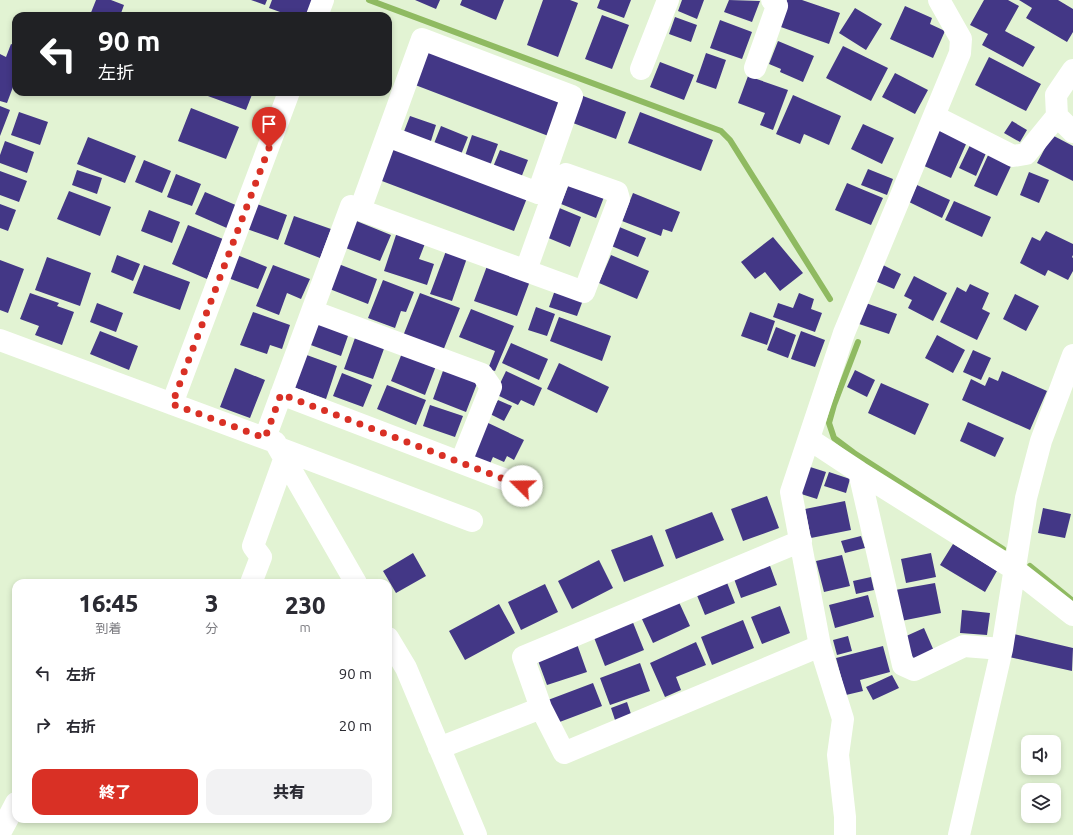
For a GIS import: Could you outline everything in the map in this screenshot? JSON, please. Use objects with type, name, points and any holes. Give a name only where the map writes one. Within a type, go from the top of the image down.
[{"type":"lane","points":[[318,12],[323,0]]},
{"type":"lane","points":[[641,69],[668,0]]},
{"type":"lane","points":[[755,68],[777,6],[772,0]]},
{"type":"lane","points":[[845,835],[845,818],[838,755],[843,719],[820,646],[791,492],[844,333],[960,54],[961,39],[940,0]]},
{"type":"lane","points":[[360,210],[422,39],[572,96],[526,270]]},
{"type":"lane","points":[[1073,70],[1056,95],[1058,116],[1073,132]]},
{"type":"lane","points":[[172,404],[288,96]]},
{"type":"lane","points":[[934,116],[1013,156],[1026,154],[1058,116]]},
{"type":"lane","points":[[253,579],[261,557],[253,546],[276,448],[281,394],[351,206],[584,292],[619,198],[617,192],[566,174],[552,175],[538,193],[387,136]]},
{"type":"lane","points":[[312,311],[482,374],[491,387],[461,462]]},
{"type":"lane","points":[[0,340],[172,404],[276,448],[472,521]]},
{"type":"lane","points":[[959,835],[1002,648],[1026,498],[1041,441],[1073,355]]},
{"type":"lane","points":[[281,394],[522,486]]},
{"type":"lane","points":[[809,438],[859,472],[1014,569],[1073,615]]},
{"type":"lane","points":[[276,448],[354,579]]},
{"type":"lane","points":[[859,472],[903,665],[914,670],[964,646],[1002,648]]},
{"type":"lane","points":[[801,541],[523,657],[541,708],[564,753],[820,646]]},
{"type":"lane","points":[[392,645],[406,668],[476,835]]},
{"type":"lane","points":[[439,748],[541,708]]},
{"type":"lane","points":[[0,834],[12,811]]},
{"type":"building","points":[[96,0],[111,0],[124,5],[121,12],[91,12]]},
{"type":"building","points":[[251,0],[267,0],[265,5]]},
{"type":"building","points":[[272,0],[314,0],[310,12],[280,12],[269,8]]},
{"type":"building","points":[[415,0],[440,0],[436,9]]},
{"type":"building","points":[[462,0],[504,0],[496,20],[460,5]]},
{"type":"building","points":[[543,0],[570,0],[578,3],[558,57],[527,45]]},
{"type":"building","points":[[600,0],[631,0],[624,18],[597,8]]},
{"type":"building","points":[[682,0],[704,0],[697,19],[678,11]]},
{"type":"building","points":[[729,0],[760,1],[752,22],[724,12]]},
{"type":"building","points":[[787,0],[802,0],[840,13],[829,44],[778,26]]},
{"type":"building","points":[[984,0],[1008,0],[1019,6],[1005,31],[1035,47],[1023,67],[982,45],[988,34],[970,25]]},
{"type":"building","points":[[1019,0],[1058,0],[1073,9],[1073,32],[1067,42],[1026,18],[1032,8]]},
{"type":"building","points":[[905,6],[932,18],[930,24],[945,31],[933,58],[890,39]]},
{"type":"building","points":[[855,8],[882,24],[866,50],[839,33]]},
{"type":"building","points":[[602,15],[629,25],[612,69],[585,59]]},
{"type":"building","points":[[675,17],[697,25],[691,42],[669,34]]},
{"type":"building","points":[[720,20],[752,32],[742,59],[710,48]]},
{"type":"building","points":[[778,41],[814,56],[803,82],[780,72],[781,69],[769,64]]},
{"type":"building","points":[[12,44],[12,90],[7,103],[0,101],[0,54],[6,57]]},
{"type":"building","points":[[843,46],[888,68],[871,101],[826,78]]},
{"type":"building","points":[[423,50],[564,104],[551,137],[410,83]]},
{"type":"building","points":[[706,53],[726,60],[716,89],[696,82]]},
{"type":"building","points":[[989,57],[1041,84],[1026,111],[975,85]]},
{"type":"building","points":[[660,62],[694,75],[684,100],[650,87]]},
{"type":"building","points":[[895,73],[928,90],[915,114],[882,97]]},
{"type":"building","points":[[748,76],[788,90],[773,130],[760,125],[765,113],[738,103]]},
{"type":"building","points":[[793,95],[841,116],[829,145],[804,134],[800,144],[776,134]]},
{"type":"building","points":[[208,96],[251,96],[246,110]]},
{"type":"building","points":[[583,96],[626,112],[616,139],[573,123]]},
{"type":"building","points":[[0,106],[10,110],[0,136]]},
{"type":"building","points":[[191,108],[239,127],[226,159],[178,141]]},
{"type":"building","points":[[19,112],[48,122],[40,145],[11,135]]},
{"type":"building","points":[[640,112],[713,140],[701,171],[628,143]]},
{"type":"building","points":[[410,116],[436,125],[430,144],[403,134]]},
{"type":"building","points":[[1012,121],[1027,130],[1020,142],[1004,133]]},
{"type":"building","points":[[863,124],[894,138],[882,164],[851,149]]},
{"type":"building","points":[[441,126],[468,137],[460,157],[433,146]]},
{"type":"building","points":[[938,129],[967,142],[951,178],[922,165]]},
{"type":"building","points":[[472,135],[498,144],[490,166],[465,156]]},
{"type":"building","points":[[1052,135],[1073,146],[1073,181],[1037,163]]},
{"type":"building","points":[[88,137],[136,156],[125,183],[77,164]]},
{"type":"building","points":[[5,141],[34,152],[27,173],[0,163],[0,155]]},
{"type":"building","points":[[971,143],[987,151],[976,176],[959,168]]},
{"type":"building","points":[[386,144],[527,198],[514,231],[374,178]]},
{"type":"building","points":[[500,150],[528,160],[521,178],[493,167]]},
{"type":"building","points":[[989,153],[1012,164],[997,196],[974,186]]},
{"type":"building","points":[[144,160],[171,171],[162,193],[135,182]]},
{"type":"building","points":[[868,169],[893,179],[887,195],[861,185]]},
{"type":"building","points":[[77,170],[102,178],[97,194],[72,185]]},
{"type":"building","points":[[0,171],[27,181],[19,202],[0,195]]},
{"type":"building","points":[[1029,172],[1049,180],[1039,203],[1020,195]]},
{"type":"building","points":[[176,174],[201,184],[192,206],[167,197]]},
{"type":"building","points":[[847,183],[883,198],[871,225],[835,210]]},
{"type":"building","points":[[569,184],[604,197],[596,218],[561,204]]},
{"type":"building","points":[[917,185],[950,200],[942,218],[909,202]]},
{"type":"building","points":[[69,191],[111,207],[100,236],[57,219]]},
{"type":"building","points":[[205,192],[238,206],[229,229],[195,214]]},
{"type":"building","points":[[633,193],[680,212],[672,232],[663,229],[661,236],[622,221]]},
{"type":"building","points":[[954,201],[991,217],[982,237],[945,220]]},
{"type":"building","points":[[0,204],[16,210],[8,231],[0,228]]},
{"type":"building","points":[[257,204],[287,215],[278,240],[247,229]]},
{"type":"building","points":[[557,207],[581,217],[570,247],[546,237]]},
{"type":"building","points":[[149,210],[180,222],[172,243],[141,231]]},
{"type":"building","points":[[294,216],[331,229],[320,258],[284,244]]},
{"type":"building","points":[[354,220],[391,235],[380,261],[343,247]]},
{"type":"building","points":[[188,225],[223,239],[207,279],[172,264]]},
{"type":"building","points":[[617,226],[646,238],[638,257],[609,245]]},
{"type":"building","points":[[1046,231],[1073,244],[1073,271],[1068,280],[1048,270],[1045,276],[1020,263],[1032,237],[1040,241]]},
{"type":"building","points":[[397,232],[426,241],[419,259],[434,264],[427,285],[384,271]]},
{"type":"building","points":[[773,237],[803,273],[780,291],[765,272],[755,279],[741,262]]},
{"type":"building","points":[[446,251],[467,258],[452,301],[430,294]]},
{"type":"building","points":[[117,255],[140,264],[133,281],[111,272]]},
{"type":"building","points":[[237,255],[267,267],[258,289],[228,278]]},
{"type":"building","points":[[611,255],[649,271],[637,299],[599,283]]},
{"type":"building","points":[[47,257],[91,273],[80,306],[35,290]]},
{"type":"building","points":[[0,260],[24,269],[8,313],[0,310]]},
{"type":"building","points":[[336,263],[377,279],[368,304],[327,288]]},
{"type":"building","points":[[144,265],[190,282],[180,310],[133,293]]},
{"type":"building","points":[[273,265],[310,279],[301,299],[287,293],[279,315],[256,306]]},
{"type":"building","points":[[883,265],[901,274],[894,289],[875,281]]},
{"type":"building","points":[[487,266],[530,281],[517,316],[474,301]]},
{"type":"building","points":[[914,276],[947,293],[933,321],[908,308],[912,300],[904,296]]},
{"type":"building","points":[[383,280],[414,292],[406,312],[401,311],[395,328],[368,318]]},
{"type":"building","points":[[970,284],[989,293],[982,309],[990,313],[977,340],[940,322],[957,287],[966,292]]},
{"type":"building","points":[[555,290],[583,300],[577,316],[549,307]]},
{"type":"building","points":[[30,293],[59,303],[57,306],[74,312],[62,345],[35,335],[39,326],[20,319]]},
{"type":"building","points":[[420,293],[460,308],[443,351],[403,336]]},
{"type":"building","points":[[799,293],[814,299],[811,309],[822,313],[815,332],[773,317],[778,303],[793,308]]},
{"type":"building","points":[[1015,294],[1039,306],[1026,331],[1003,319]]},
{"type":"building","points":[[863,302],[897,314],[889,334],[856,323]]},
{"type":"building","points":[[97,303],[123,313],[116,332],[90,322]]},
{"type":"building","points":[[536,307],[555,314],[547,336],[528,330]]},
{"type":"building","points":[[471,309],[514,326],[495,371],[488,369],[495,351],[459,337]]},
{"type":"building","points":[[253,312],[290,325],[282,349],[270,345],[267,354],[240,345]]},
{"type":"building","points":[[750,312],[775,321],[767,345],[741,336]]},
{"type":"building","points":[[559,317],[611,336],[602,361],[550,341]]},
{"type":"building","points":[[316,322],[349,333],[341,356],[308,344]]},
{"type":"building","points":[[776,327],[796,335],[788,358],[767,350]]},
{"type":"building","points":[[100,331],[138,346],[129,370],[90,354]]},
{"type":"building","points":[[801,331],[825,340],[815,367],[791,359]]},
{"type":"building","points":[[356,335],[385,346],[373,379],[344,369]]},
{"type":"building","points":[[937,335],[965,350],[953,373],[925,358]]},
{"type":"building","points":[[511,343],[548,359],[539,380],[502,363]]},
{"type":"building","points":[[973,350],[991,358],[981,380],[963,372]]},
{"type":"building","points":[[402,353],[436,366],[425,395],[391,381]]},
{"type":"building","points":[[304,354],[337,366],[326,399],[293,387]]},
{"type":"building","points":[[559,363],[609,387],[597,413],[547,389]]},
{"type":"building","points":[[235,368],[265,380],[250,418],[220,407]]},
{"type":"building","points":[[444,368],[478,381],[466,412],[433,399]]},
{"type":"building","points":[[855,370],[875,380],[867,397],[847,387]]},
{"type":"building","points":[[506,371],[542,388],[534,406],[521,400],[518,405],[495,394]]},
{"type":"building","points":[[1002,371],[1047,391],[1030,430],[962,400],[971,379],[985,386],[989,377],[998,381]]},
{"type":"building","points":[[342,373],[372,385],[363,407],[333,396]]},
{"type":"building","points":[[881,383],[929,404],[915,435],[868,413]]},
{"type":"building","points":[[387,385],[426,400],[416,425],[377,409]]},
{"type":"building","points":[[498,400],[512,406],[504,421],[490,414]]},
{"type":"building","points":[[430,405],[463,416],[455,437],[423,426]]},
{"type":"building","points":[[484,421],[524,440],[514,460],[507,456],[504,462],[493,457],[489,466],[467,456]]},
{"type":"building","points":[[968,422],[1004,438],[995,457],[960,441]]},
{"type":"building","points":[[807,466],[826,472],[817,499],[798,493]]},
{"type":"building","points":[[829,472],[850,479],[846,493],[824,486]]},
{"type":"building","points":[[767,496],[779,528],[743,541],[731,509]]},
{"type":"building","points":[[845,501],[851,530],[811,538],[805,509]]},
{"type":"building","points":[[1043,508],[1071,514],[1065,538],[1038,533]]},
{"type":"building","points":[[712,512],[724,540],[676,559],[665,530]]},
{"type":"building","points":[[652,535],[664,566],[624,582],[611,550]]},
{"type":"building","points":[[861,536],[865,548],[845,553],[841,541]]},
{"type":"building","points":[[953,544],[997,571],[985,592],[940,565]]},
{"type":"building","points":[[413,553],[426,576],[396,593],[392,586],[392,579],[388,579],[383,571]]},
{"type":"building","points":[[931,553],[936,577],[906,583],[901,559]]},
{"type":"building","points":[[842,555],[850,586],[824,592],[816,561]]},
{"type":"building","points":[[599,560],[613,588],[572,609],[558,581]]},
{"type":"building","points":[[769,563],[777,585],[741,598],[733,576]]},
{"type":"building","points":[[871,577],[874,590],[856,594],[853,581]]},
{"type":"building","points":[[726,580],[735,603],[705,615],[696,593]]},
{"type":"building","points":[[935,583],[941,613],[901,621],[895,590]]},
{"type":"building","points":[[545,584],[558,612],[521,630],[508,602]]},
{"type":"building","points":[[868,595],[874,617],[835,628],[829,605]]},
{"type":"building","points":[[678,600],[690,626],[653,643],[641,617]]},
{"type":"building","points":[[499,604],[515,633],[465,660],[449,631]]},
{"type":"building","points":[[780,606],[790,633],[762,644],[751,617]]},
{"type":"building","points":[[962,610],[990,613],[987,635],[960,633]]},
{"type":"building","points":[[632,620],[644,650],[605,666],[593,635]]},
{"type":"building","points":[[743,620],[754,648],[712,665],[701,637]]},
{"type":"building","points":[[924,628],[934,651],[914,660],[904,637]]},
{"type":"building","points":[[1014,634],[1073,648],[1072,671],[1009,657]]},
{"type":"building","points":[[848,636],[852,651],[837,655],[833,640]]},
{"type":"building","points":[[696,642],[706,665],[676,677],[681,690],[665,697],[650,663]]},
{"type":"building","points":[[577,644],[587,672],[547,685],[537,658]]},
{"type":"building","points":[[883,646],[890,672],[860,680],[863,691],[846,695],[836,658]]},
{"type":"building","points":[[640,663],[650,691],[610,705],[600,678]]},
{"type":"building","points":[[892,675],[899,688],[873,700],[866,687]]},
{"type":"building","points":[[593,683],[602,706],[557,723],[548,700]]},
{"type":"building","points":[[627,702],[632,717],[616,723],[611,708]]},
{"type":"waterway","points":[[369,0],[721,131],[730,140],[830,299]]},
{"type":"waterway","points":[[858,342],[834,405],[829,423],[834,438],[854,453],[1003,549]]},
{"type":"waterway","points":[[1030,566],[1073,601]]},
{"type":"route","points":[[269,148],[172,404],[265,438],[281,394],[522,486]]}]
